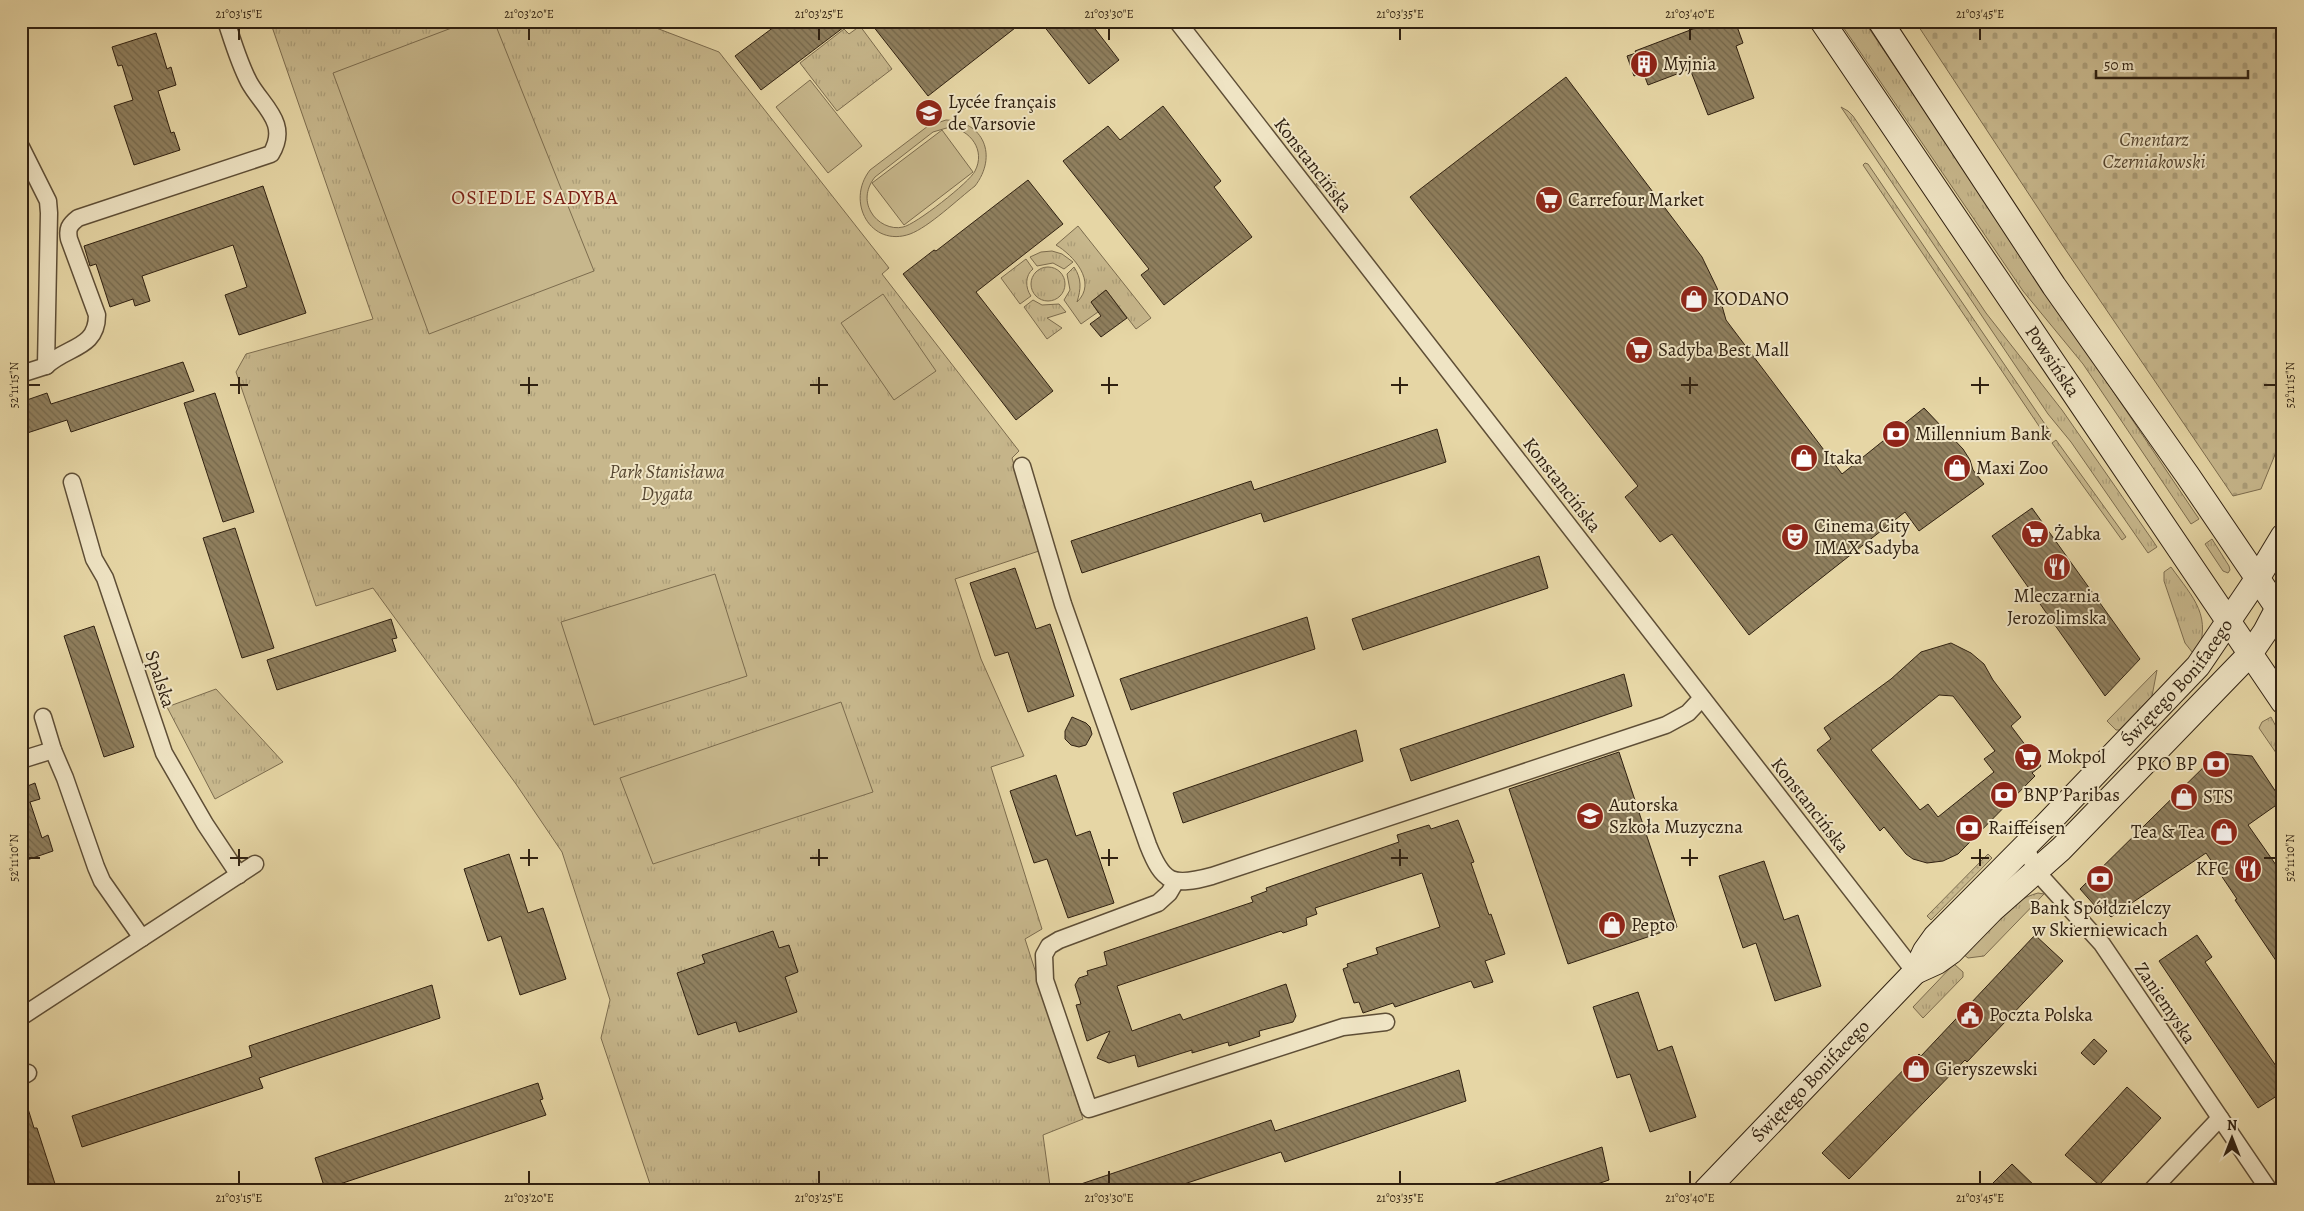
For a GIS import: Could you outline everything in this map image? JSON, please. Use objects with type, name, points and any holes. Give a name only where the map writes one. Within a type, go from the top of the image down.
[{"type":"main road","name":"Powsińska","points":[[1822,21],[2283,702]]},
{"type":"main road","points":[[1880,21],[2054,286],[2188,476],[2257,579],[2281,608]]},
{"type":"main road","name":"Świętego Bonifacego","points":[[1706,1190],[1915,972],[1925,951],[1935,937],[2030,842],[2198,666],[2257,579],[2283,536]]},
{"type":"main road","name":"Świętego Bonifacego","points":[[1915,972],[1937,962],[1951,952],[1992,910],[2074,836],[2250,654],[2281,608]]},
{"type":"street","points":[[21,374],[46,366],[92,337],[97,327],[97,315],[69,239],[68,232],[72,222],[78,218],[271,154],[274,148],[276,126],[273,116],[250,84],[226,21]]},
{"type":"street","name":"Konstancińska","points":[[1177,21],[1915,972]]},
{"type":"street","points":[[21,147],[48,201],[46,366]]},
{"type":"street","points":[[1022,466],[1063,604],[1148,845],[1158,870],[1176,881],[1191,882],[1212,876],[1666,725],[1688,713],[1702,698]]},
{"type":"street","name":"Spalska","points":[[72,482],[94,560],[105,578],[164,753],[205,824],[239,875]]},
{"type":"street","points":[[43,716],[53,750],[102,881],[142,938]]},
{"type":"street","points":[[21,760],[53,750]]},
{"type":"street","name":"Zaniemyska","points":[[2030,842],[2028,852],[2036,871],[2102,944],[2269,1190]]},
{"type":"street","points":[[21,1017],[255,864]]},
{"type":"street","points":[[1176,881],[1169,893],[1158,904],[1058,940],[1048,946],[1044,955],[1045,980],[1089,1109],[1343,1027],[1386,1022]]},
{"type":"street","points":[[2152,1190],[2220,1118]]},
{"type":"green space","name":"Park Stanisława Dygata","points":[[270,21],[638,21],[719,52],[889,268],[882,274],[1019,451],[1012,458],[1039,551],[955,579],[981,659],[1024,756],[991,767],[1042,929],[1025,939],[1083,1119],[1043,1135],[1050,1186],[1039,1190],[652,1190],[601,1038],[610,1000],[562,852],[516,784],[373,588],[316,606],[236,372],[246,354],[373,319]]},
{"type":"green space","points":[[470,21],[494,21],[594,271],[429,334],[333,73]]},
{"type":"green space","points":[[1839,21],[1864,21],[2199,519],[2191,524],[2083,364],[2023,291]]},
{"type":"green space","name":"Cmentarz Czerniakowski","points":[[1915,21],[2283,21],[2283,435],[2261,489],[2233,496],[2063,246]]},
{"type":"green space","points":[[860,26],[892,69],[837,111],[800,63],[844,29],[849,34]]},
{"type":"green space","points":[[810,80],[862,146],[828,173],[776,107]]},
{"type":"green space","points":[[1841,107],[1853,116],[1986,313],[2062,410],[2157,547],[2148,553],[2071,442],[2048,414]]},
{"type":"green space","points":[[946,120],[959,122],[978,133],[986,152],[986,163],[982,175],[975,186],[918,230],[896,237],[884,234],[874,228],[866,219],[861,208],[860,195],[863,183],[870,170],[928,126]],"holes":[[[950,127],[970,137],[977,149],[978,163],[971,176],[942,202],[919,219],[903,227],[898,228],[885,225],[877,219],[869,207],[867,198],[868,189],[875,177],[933,132]]]},
{"type":"green space","points":[[942,130],[973,172],[904,225],[872,183]]},
{"type":"green space","points":[[1865,163],[1868,164],[2051,433],[2050,437],[2043,432],[1863,165]]},
{"type":"green space","points":[[1324,177],[1330,179],[1341,195],[1333,197],[1316,184]]},
{"type":"green space","points":[[1078,226],[1151,318],[1136,329],[1106,290],[1091,302],[1098,312],[1081,324],[1064,300],[1070,290],[1067,274],[1074,267],[1080,280],[1077,302],[1083,294],[1084,278],[1076,262],[1056,245]]},
{"type":"green space","points":[[1052,251],[1062,254],[1073,262],[1064,269],[1053,263],[1037,266],[1030,257],[1041,252]]},
{"type":"green space","points":[[1026,259],[1033,269],[1028,275],[1027,282],[1031,296],[1020,304],[1001,278]]},
{"type":"green space","points":[[1048,267],[1060,272],[1065,284],[1060,296],[1048,301],[1036,296],[1031,284],[1036,272]]},
{"type":"green space","points":[[883,294],[936,371],[894,400],[841,323]]},
{"type":"green space","points":[[1033,300],[1042,305],[1059,304],[1066,312],[1047,318],[1062,328],[1047,339],[1024,307]]},
{"type":"green space","points":[[2056,440],[2126,537],[2122,540],[2052,443]]},
{"type":"green space","points":[[2212,539],[2229,566],[2230,570],[2228,573],[2223,571],[2205,544]]},
{"type":"green space","points":[[2171,567],[2194,599],[2202,619],[2201,643],[2196,657],[2185,643],[2164,581],[2164,572]]},
{"type":"green space","points":[[715,574],[747,676],[594,725],[561,622]]},
{"type":"green space","points":[[2157,670],[2152,696],[2119,730],[2116,730],[2107,721]]},
{"type":"green space","points":[[216,689],[283,762],[215,799],[167,707]]},
{"type":"green space","points":[[841,702],[873,792],[653,864],[620,778]]},
{"type":"green space","points":[[2271,717],[2283,740],[2283,763],[2259,728],[2262,722]]},
{"type":"green space","points":[[1988,854],[1992,858],[1931,920],[1927,916]]},
{"type":"green space","points":[[2038,893],[2044,894],[1984,956],[1968,958],[1963,954],[2006,910],[2027,897]]},
{"type":"green space","points":[[1954,964],[1963,972],[1963,977],[1923,1018],[1913,1007]]},
{"type":"building","points":[[782,21],[852,21],[761,90],[735,56]]},
{"type":"building","points":[[869,21],[923,21],[929,29],[940,21],[1024,21],[928,96]]},
{"type":"building","points":[[1040,21],[1089,21],[1119,60],[1089,84]]},
{"type":"building","points":[[1714,21],[1735,21],[1743,43],[1736,46],[1754,98],[1708,115],[1690,69],[1648,85],[1643,72],[1634,76],[1627,56],[1636,53],[1635,51]]},
{"type":"building","points":[[156,33],[167,69],[171,67],[176,85],[158,91],[171,133],[174,132],[180,150],[134,165],[114,106],[133,100],[122,65],[118,66],[112,47]]},
{"type":"building","name":"Sadyba Best Mall","points":[[1566,77],[1702,257],[1717,288],[1726,320],[1842,474],[1924,408],[1963,449],[1970,460],[1973,470],[1984,484],[1919,531],[1905,512],[1749,635],[1672,534],[1660,542],[1625,497],[1638,486],[1410,197]]},
{"type":"building","points":[[1163,106],[1221,181],[1214,187],[1252,237],[1164,305],[1141,275],[1149,269],[1063,161],[1108,126],[1120,140]]},
{"type":"building","points":[[1028,180],[1063,224],[976,292],[1053,391],[1016,420],[903,274]]},
{"type":"building","points":[[263,186],[306,313],[239,335],[225,295],[247,287],[233,245],[142,276],[150,301],[135,306],[133,299],[110,307],[96,264],[90,266],[84,246]]},
{"type":"building","points":[[1106,290],[1127,318],[1101,337],[1090,324],[1101,316],[1091,302]]},
{"type":"building","points":[[183,362],[194,391],[71,432],[67,420],[21,435],[21,402],[47,393],[51,404]]},
{"type":"building","points":[[215,393],[254,512],[223,522],[184,403]]},
{"type":"building","points":[[1437,429],[1446,462],[1264,522],[1261,513],[1082,573],[1071,541],[1251,481],[1254,490]]},
{"type":"building","points":[[2032,508],[2140,659],[2105,696],[1992,536]]},
{"type":"building","points":[[235,528],[274,648],[242,658],[203,538]]},
{"type":"building","points":[[1539,556],[1548,588],[1363,650],[1352,619]]},
{"type":"building","points":[[1015,568],[1036,629],[1050,624],[1074,696],[1028,712],[1008,652],[995,656],[970,583]]},
{"type":"building","points":[[1307,617],[1315,649],[1131,710],[1120,679]]},
{"type":"building","points":[[391,619],[397,638],[392,639],[396,651],[277,690],[267,660]]},
{"type":"building","points":[[94,626],[134,747],[104,757],[64,636]]},
{"type":"building","points":[[1951,643],[1971,653],[1984,664],[1993,680],[2021,717],[2011,726],[2041,766],[2032,773],[2035,776],[1958,854],[1943,861],[1927,863],[1913,859],[1906,854],[1884,827],[1880,831],[1817,750],[1831,739],[1824,728],[1891,679],[1921,652]],"holes":[[[1939,695],[1953,696],[1995,751],[1984,759],[1994,772],[1938,817],[1928,804],[1920,810],[1871,750]]]},
{"type":"building","points":[[1624,674],[1632,706],[1411,781],[1400,749]]},
{"type":"building","points":[[1072,717],[1086,723],[1090,727],[1092,734],[1086,745],[1079,747],[1071,745],[1065,739],[1065,731]]},
{"type":"building","points":[[1356,730],[1363,761],[1183,823],[1173,793]]},
{"type":"building","points":[[1619,752],[1677,927],[1568,964],[1509,789]]},
{"type":"building","points":[[2218,753],[2252,756],[2282,801],[2248,825],[2276,865],[2283,860],[2283,971],[2206,853],[2111,917],[2107,913],[2104,916],[2080,889]]},
{"type":"building","points":[[1056,775],[1076,836],[1090,831],[1114,903],[1068,918],[1047,859],[1034,863],[1010,791]]},
{"type":"building","points":[[35,783],[40,799],[30,802],[42,838],[48,835],[53,851],[21,862],[21,785],[24,784],[25,787]]},
{"type":"building","points":[[1458,820],[1474,862],[1471,863],[1489,915],[1491,914],[1505,954],[1485,961],[1493,982],[1474,988],[1471,981],[1395,1007],[1393,1003],[1363,1013],[1359,1002],[1354,1003],[1343,969],[1348,967],[1347,964],[1378,954],[1376,948],[1440,927],[1422,873],[1315,908],[1317,914],[1306,918],[1307,925],[1283,933],[1281,931],[1117,986],[1132,1031],[1180,1014],[1183,1020],[1286,984],[1296,1016],[1293,1022],[1259,1031],[1260,1036],[1229,1046],[1228,1042],[1192,1053],[1192,1050],[1138,1067],[1135,1055],[1109,1063],[1097,1058],[1110,1031],[1087,1041],[1076,1005],[1081,1004],[1075,985],[1079,978],[1088,975],[1087,971],[1107,965],[1104,952],[1253,902],[1251,897],[1267,891],[1266,888],[1399,842],[1397,835],[1429,825],[1431,829]]},
{"type":"building","points":[[509,854],[528,913],[543,908],[566,979],[520,995],[501,936],[488,941],[464,869]]},
{"type":"building","points":[[1764,861],[1784,920],[1798,915],[1821,986],[1775,1001],[1756,943],[1743,948],[1719,876]]},
{"type":"building","points":[[773,931],[779,948],[789,945],[798,972],[785,977],[797,1012],[739,1032],[736,1022],[698,1035],[677,973],[705,963],[702,955]]},
{"type":"building","points":[[2035,935],[2063,961],[1967,1062],[1965,1060],[1849,1179],[1822,1153],[1919,1054],[1921,1056]]},
{"type":"building","points":[[2197,935],[2212,957],[2205,962],[2276,1066],[2283,1061],[2283,1092],[2258,1108],[2159,961]]},
{"type":"building","points":[[432,985],[440,1018],[259,1078],[263,1088],[82,1147],[72,1116],[252,1057],[249,1046]]},
{"type":"building","points":[[1638,992],[1658,1051],[1672,1046],[1696,1117],[1650,1132],[1630,1074],[1617,1078],[1593,1007]]},
{"type":"building","points":[[2094,1039],[2107,1051],[2094,1065],[2081,1053]]},
{"type":"building","points":[[1459,1070],[1466,1101],[1285,1162],[1281,1152],[1166,1190],[1073,1190],[1072,1187],[1271,1120],[1275,1131]]},
{"type":"building","points":[[538,1083],[543,1099],[540,1100],[546,1115],[325,1189],[315,1158]]},
{"type":"building","points":[[2127,1087],[2161,1118],[2099,1185],[2065,1155]]},
{"type":"building","points":[[25,1099],[34,1128],[37,1128],[57,1190],[21,1190],[21,1100]]},
{"type":"building","points":[[1602,1147],[1609,1180],[1580,1190],[1485,1190],[1484,1187]]},
{"type":"building","points":[[2012,1164],[2039,1190],[1986,1190]]},
{"type":"place","name":"Myjnia","points":[[1644,64]]},
{"type":"place","name":"Lycée français de Varsovie","points":[[929,113]]},
{"type":"place","name":"Carrefour Market","points":[[1549,200]]},
{"type":"place","name":"KODANO","points":[[1694,299]]},
{"type":"place","name":"Sadyba Best Mall","points":[[1639,350]]},
{"type":"place","name":"Millennium Bank","points":[[1896,434]]},
{"type":"place","name":"Itaka","points":[[1804,458]]},
{"type":"place","name":"Maxi Zoo","points":[[1957,468]]},
{"type":"place","name":"Żabka","points":[[2035,534]]},
{"type":"place","name":"Cinema City IMAX Sadyba","points":[[1795,537]]},
{"type":"place","name":"Mleczarnia Jerozolimska","points":[[2057,567]]},
{"type":"place","name":"Mokpol","points":[[2028,757]]},
{"type":"place","name":"PKO BP","points":[[2216,764]]},
{"type":"place","name":"BNP Paribas","points":[[2004,795]]},
{"type":"place","name":"STS","points":[[2184,797]]},
{"type":"place","name":"Autorska Szkoła Muzyczna","points":[[1590,816]]},
{"type":"place","name":"Raiffeisen","points":[[1969,828]]},
{"type":"place","name":"Tea & Tea","points":[[2224,832]]},
{"type":"place","name":"KFC","points":[[2248,869]]},
{"type":"place","name":"Bank Spółdzielczy w Skierniewicach","points":[[2100,879]]},
{"type":"place","name":"Pepto","points":[[1612,925]]},
{"type":"place","name":"Poczta Polska","points":[[1970,1015]]},
{"type":"place","name":"Gieryszewski","points":[[1916,1069]]},
{"type":"district","name":"OSIEDLE SADYBA","points":[[535,197]]}]
